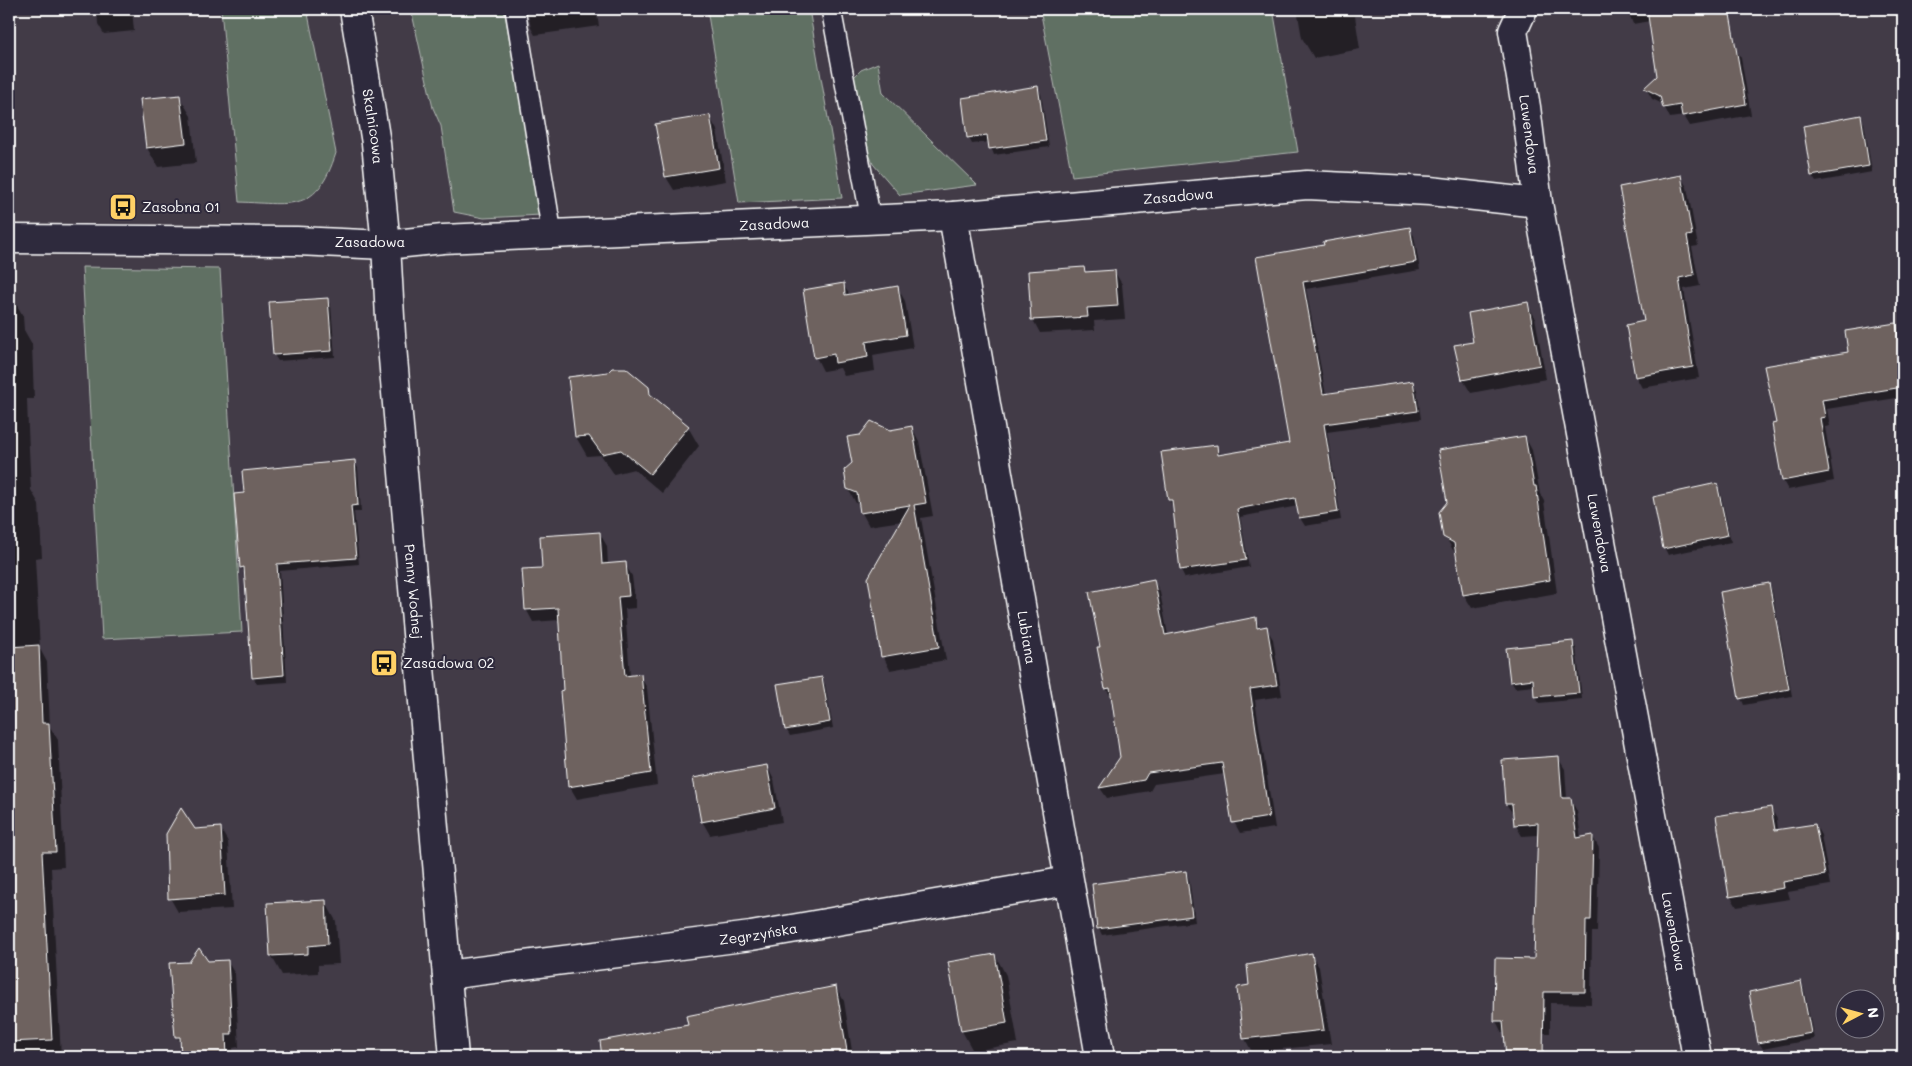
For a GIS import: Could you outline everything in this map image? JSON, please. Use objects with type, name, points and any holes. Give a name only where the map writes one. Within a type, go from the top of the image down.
[{"type":"street","name":"Skalnicowa","points":[[354,9],[376,144],[386,245]]},
{"type":"street","name":"Lawendowa","points":[[1515,16],[1538,203],[1697,1057]]},
{"type":"street","name":"Zasadowa","points":[[9,239],[297,241],[386,245],[443,239],[953,216],[1307,185],[1430,191],[1538,203]]},
{"type":"street","name":"Lubiana","points":[[953,216],[1100,1057]]},
{"type":"street","name":"Panny Wodnej","points":[[386,245],[391,335],[454,1057]]},
{"type":"street","name":"Zegrzyńska","points":[[447,975],[751,936],[1068,881]]},
{"type":"lane","points":[[515,9],[552,234]]},
{"type":"lane","points":[[831,9],[871,220]]},
{"type":"green space","points":[[221,9],[307,9],[336,153],[329,172],[320,186],[301,201],[274,204],[239,202]]},
{"type":"green space","points":[[411,9],[504,9],[541,215],[484,218],[454,212],[441,126],[433,108]]},
{"type":"green space","points":[[707,9],[809,9],[842,198],[739,203]]},
{"type":"green space","points":[[1040,9],[1273,9],[1298,152],[1072,176]]},
{"type":"green space","points":[[878,63],[883,93],[977,185],[900,195],[873,164],[862,136],[852,79],[861,70]]},
{"type":"green space","points":[[82,267],[220,269],[242,632],[102,639]]},
{"type":"building","points":[[1647,9],[1729,9],[1746,104],[1682,116],[1680,105],[1663,108],[1660,96],[1644,88],[1657,76]]},
{"type":"building","points":[[1038,86],[1046,141],[989,149],[987,135],[967,138],[962,98]]},
{"type":"building","points":[[180,95],[186,143],[146,148],[140,99]]},
{"type":"building","points":[[710,115],[719,168],[665,177],[655,124]]},
{"type":"building","points":[[1861,115],[1869,166],[1811,176],[1803,126]]},
{"type":"building","points":[[1681,175],[1692,235],[1687,236],[1694,275],[1679,278],[1693,367],[1635,377],[1626,325],[1644,321],[1619,187]]},
{"type":"building","points":[[1410,227],[1416,262],[1303,282],[1323,394],[1413,381],[1418,411],[1324,424],[1338,512],[1299,518],[1295,498],[1237,509],[1246,560],[1180,570],[1172,500],[1168,500],[1161,452],[1217,445],[1218,455],[1289,443],[1256,257],[1324,245],[1323,242]]},
{"type":"building","points":[[1084,267],[1085,272],[1115,270],[1118,306],[1087,308],[1088,317],[1031,320],[1028,271]]},
{"type":"building","points":[[844,283],[845,295],[898,286],[906,335],[866,342],[868,357],[835,363],[834,354],[814,358],[803,290]]},
{"type":"building","points":[[328,298],[332,351],[273,355],[269,302]]},
{"type":"building","points":[[1528,302],[1540,365],[1462,380],[1454,345],[1473,342],[1468,313]]},
{"type":"building","points":[[1896,323],[1903,367],[1903,387],[1822,400],[1825,417],[1820,418],[1829,472],[1782,481],[1772,424],[1776,423],[1764,366],[1848,352],[1845,331]]},
{"type":"building","points":[[612,368],[626,368],[649,387],[650,394],[689,426],[650,474],[621,450],[602,454],[589,436],[575,437],[568,377],[608,372]]},
{"type":"building","points":[[871,421],[890,430],[912,426],[926,503],[914,505],[939,647],[881,657],[868,578],[910,505],[860,513],[857,493],[847,489],[844,470],[852,463],[847,437],[860,435]]},
{"type":"building","points":[[1525,436],[1534,486],[1536,486],[1550,580],[1463,595],[1454,543],[1443,537],[1439,512],[1447,502],[1438,450]]},
{"type":"building","points":[[355,460],[358,505],[351,506],[356,558],[277,564],[284,675],[252,678],[244,567],[240,568],[234,494],[244,493],[242,471]]},
{"type":"building","points":[[1717,483],[1728,535],[1663,549],[1653,497]]},
{"type":"building","points":[[600,532],[602,564],[626,562],[629,596],[618,597],[625,676],[641,674],[651,773],[568,787],[560,691],[563,690],[558,608],[525,610],[522,569],[542,568],[540,536]]},
{"type":"building","points":[[1154,579],[1165,635],[1256,617],[1257,628],[1267,626],[1277,685],[1250,689],[1269,817],[1232,823],[1222,763],[1148,773],[1144,780],[1099,788],[1120,757],[1110,688],[1105,689],[1097,647],[1100,647],[1089,592]]},
{"type":"building","points":[[1769,583],[1789,689],[1739,699],[1720,592]]},
{"type":"building","points":[[1573,641],[1579,693],[1534,697],[1533,679],[1510,682],[1506,648]]},
{"type":"building","points":[[39,645],[42,723],[49,723],[56,852],[42,852],[52,1040],[9,1042],[9,647]]},
{"type":"building","points":[[822,677],[830,722],[785,730],[777,684]]},
{"type":"building","points":[[1559,756],[1562,798],[1571,798],[1577,838],[1593,835],[1591,920],[1586,920],[1585,992],[1544,992],[1543,1057],[1506,1057],[1503,1021],[1494,1021],[1495,958],[1534,959],[1538,823],[1514,825],[1512,804],[1505,804],[1502,760]]},
{"type":"building","points":[[767,765],[775,808],[701,822],[693,778]]},
{"type":"building","points":[[1771,807],[1775,830],[1815,824],[1825,875],[1783,882],[1784,888],[1729,897],[1716,816]]},
{"type":"building","points":[[181,808],[195,829],[221,827],[225,895],[168,899],[166,834]]},
{"type":"building","points":[[1186,871],[1192,916],[1097,929],[1092,884]]},
{"type":"building","points":[[326,900],[328,944],[308,946],[308,954],[270,956],[267,903]]},
{"type":"building","points":[[199,948],[208,961],[228,960],[232,1034],[226,1034],[227,1057],[181,1057],[180,1037],[175,1037],[169,963],[189,962]]},
{"type":"building","points":[[1312,953],[1324,1030],[1243,1039],[1237,989],[1238,987],[1249,985],[1247,965]]},
{"type":"building","points":[[995,954],[1007,1023],[961,1031],[948,962]]},
{"type":"building","points":[[1801,981],[1811,1033],[1758,1043],[1749,992]]},
{"type":"building","points":[[836,986],[848,1057],[602,1057],[600,1041],[688,1025],[686,1016]]},
{"type":"place","name":"Zasobna 01","points":[[123,207]]},
{"type":"place","name":"Zasadowa 02","points":[[384,663]]}]
